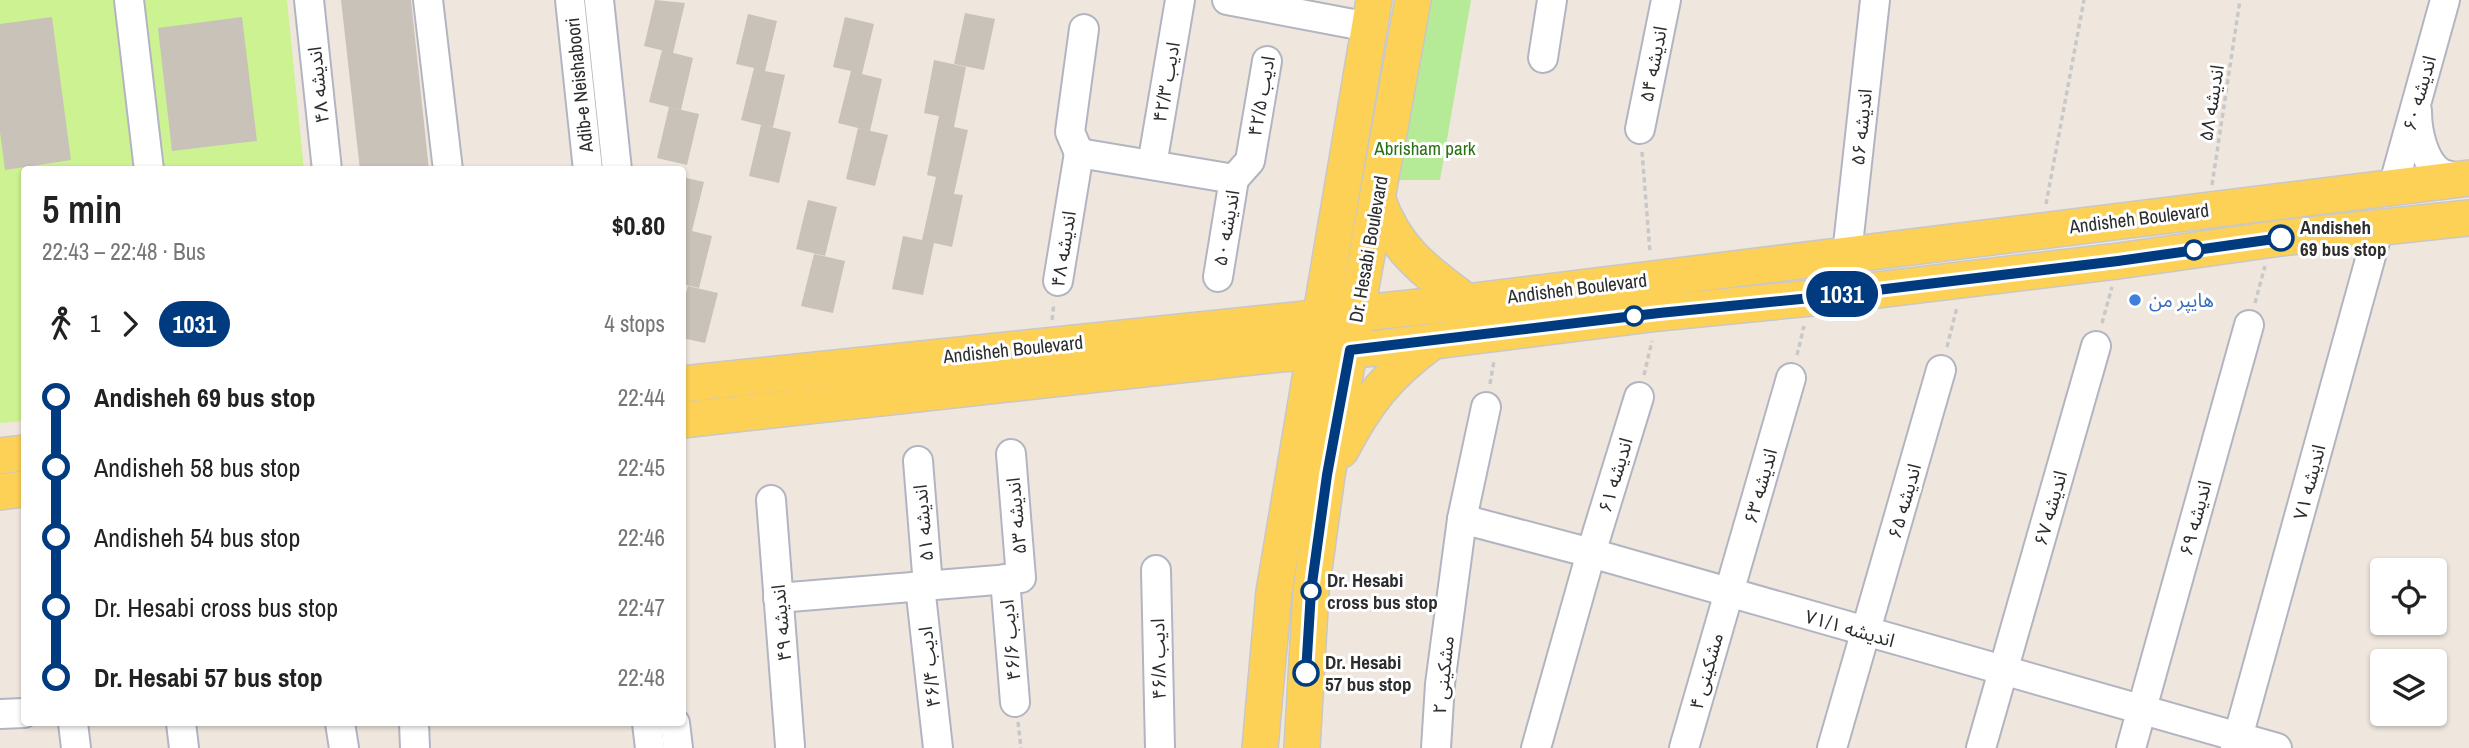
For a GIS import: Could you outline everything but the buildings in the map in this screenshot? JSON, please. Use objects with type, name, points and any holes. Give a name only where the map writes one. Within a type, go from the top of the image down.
[{"type":"main road","name":"Dr. Hesabi Boulevard","points":[[1302,748],[1311,591],[1327,475],[1413,0]]},
{"type":"main road","name":"Dr. Hesabi Boulevard","points":[[1260,748],[1274,592],[1372,13]]},
{"type":"main road","name":"Andisheh Boulevard","points":[[686,384],[1467,302],[2466,179]]},
{"type":"main road","points":[[1377,198],[1386,224],[1413,259],[1467,302]]},
{"type":"main road","name":"Andisheh Boulevard","points":[[686,420],[1207,362],[1433,342],[1498,332],[2118,261],[2273,239],[2469,218]]},
{"type":"main road","points":[[1327,475],[1358,417],[1381,386],[1408,360],[1433,342]]},
{"type":"main road","points":[[0,456],[21,453]]},
{"type":"main road","points":[[0,492],[21,489]]},
{"type":"street","points":[[129,0],[149,166]]},
{"type":"street","name":"اندیشه ۴۸","points":[[309,0],[327,166]]},
{"type":"street","points":[[428,0],[447,166]]},
{"type":"street","name":"Adib-e Neishaboori","points":[[570,0],[588,166]]},
{"type":"street","name":"Adib-e Neishaboori","points":[[599,0],[617,166]]},
{"type":"street","name":"ادیب ۴۲/۳","points":[[1152,165],[1180,0]]},
{"type":"street","points":[[1227,0],[1276,9],[1372,13]]},
{"type":"street","points":[[1543,58],[1552,0]]},
{"type":"street","name":"اندیشه ۵۴","points":[[1640,129],[1665,0]]},
{"type":"street","name":"اندیشه ۵۶","points":[[1847,254],[1875,0]]},
{"type":"street","name":"اندیشه ۶۰","points":[[2393,187],[2445,0]]},
{"type":"street","points":[[1084,29],[1070,132],[1079,153],[1234,179]]},
{"type":"street","name":"ادیب ۴۲/۵","points":[[1234,179],[1250,161],[1267,61]]},
{"type":"street","points":[[2417,100],[2417,120],[2430,162],[2441,173],[2466,179]]},
{"type":"street","name":"اندیشه ۴۸","points":[[1058,281],[1079,153]]},
{"type":"street","name":"اندیشه ۵۰","points":[[1218,277],[1234,179]]},
{"type":"street","name":"اندیشه ۷۱","points":[[2237,742],[2379,227]]},
{"type":"street","name":"اندیشه ۶۹","points":[[2131,748],[2249,325]]},
{"type":"street","name":"اندیشه ۶۷","points":[[1981,748],[2096,345]]},
{"type":"street","name":"اندیشه ۶۵","points":[[1832,748],[1941,370]]},
{"type":"street","name":"اندیشه ۶۳","points":[[1728,593],[1791,378]]},
{"type":"street","name":"اندیشه ۶۱","points":[[1591,553],[1639,397]]},
{"type":"street","name":"مشکینی ۲","points":[[1436,748],[1440,684],[1462,519],[1486,407]]},
{"type":"street","name":"اندیشه ۵۳","points":[[1011,454],[1013,578]]},
{"type":"street","name":"اندیشه ۵۱","points":[[918,461],[924,586]]},
{"type":"street","name":"اندیشه ۴۹","points":[[771,500],[790,746]]},
{"type":"street","name":"اندیشه ۷۱/۱","points":[[1462,519],[1591,553],[2142,710],[2237,742],[2277,748]]},
{"type":"street","points":[[1536,748],[1591,553]]},
{"type":"street","name":"ادیب ۴۶/۸","points":[[1156,570],[1160,748]]},
{"type":"street","points":[[778,598],[1013,578]]},
{"type":"street","name":"ادیب ۴۶/۶","points":[[1013,578],[1015,702]]},
{"type":"street","name":"ادیب ۴۶/۴","points":[[924,586],[937,748]]},
{"type":"street","name":"مشکینی ۴","points":[[1684,748],[1728,593]]},
{"type":"street","points":[[0,714],[21,713]]},
{"type":"street","points":[[74,726],[76,748]]},
{"type":"street","points":[[181,726],[184,748]]},
{"type":"street","points":[[340,726],[344,748]]},
{"type":"street","points":[[414,726],[415,748]]},
{"type":"street","points":[[647,726],[650,748]]},
{"type":"street","points":[[675,726],[678,748]]},
{"type":"path","points":[[2041,230],[2084,0]]},
{"type":"path","name":"اندیشه ۵۸","points":[[2208,210],[2240,0]]},
{"type":"path","points":[[1640,129],[1653,279]]},
{"type":"path","points":[[2249,325],[2273,239]]},
{"type":"path","points":[[2096,345],[2118,261]]},
{"type":"path","points":[[1941,370],[1965,278]]},
{"type":"path","name":"اندیشه ۴۸","points":[[1048,345],[1058,281]]},
{"type":"path","points":[[1791,378],[1811,298]]},
{"type":"path","points":[[1639,397],[1659,313]]},
{"type":"path","points":[[1486,407],[1498,332]]},
{"type":"green space","points":[[0,0],[287,0],[304,166],[21,166],[21,421],[0,423]]},
{"type":"green space","name":"Abrisham park","points":[[1430,0],[1471,0],[1440,180],[1398,180]]},
{"type":"bus line","name":"1031","points":[[1306,673],[1311,591],[1327,475],[1350,350],[1659,313],[1811,298],[2118,261],[2281,238]]},
{"type":"place","name":"Andisheh 69 bus stop","points":[[2281,238]]},
{"type":"place","name":"هایپر من","points":[[2135,300]]},
{"type":"place","name":"Dr. Hesabi cross bus stop","points":[[1311,591]]},
{"type":"place","name":"Dr. Hesabi 57 bus stop","points":[[1306,673]]}]
